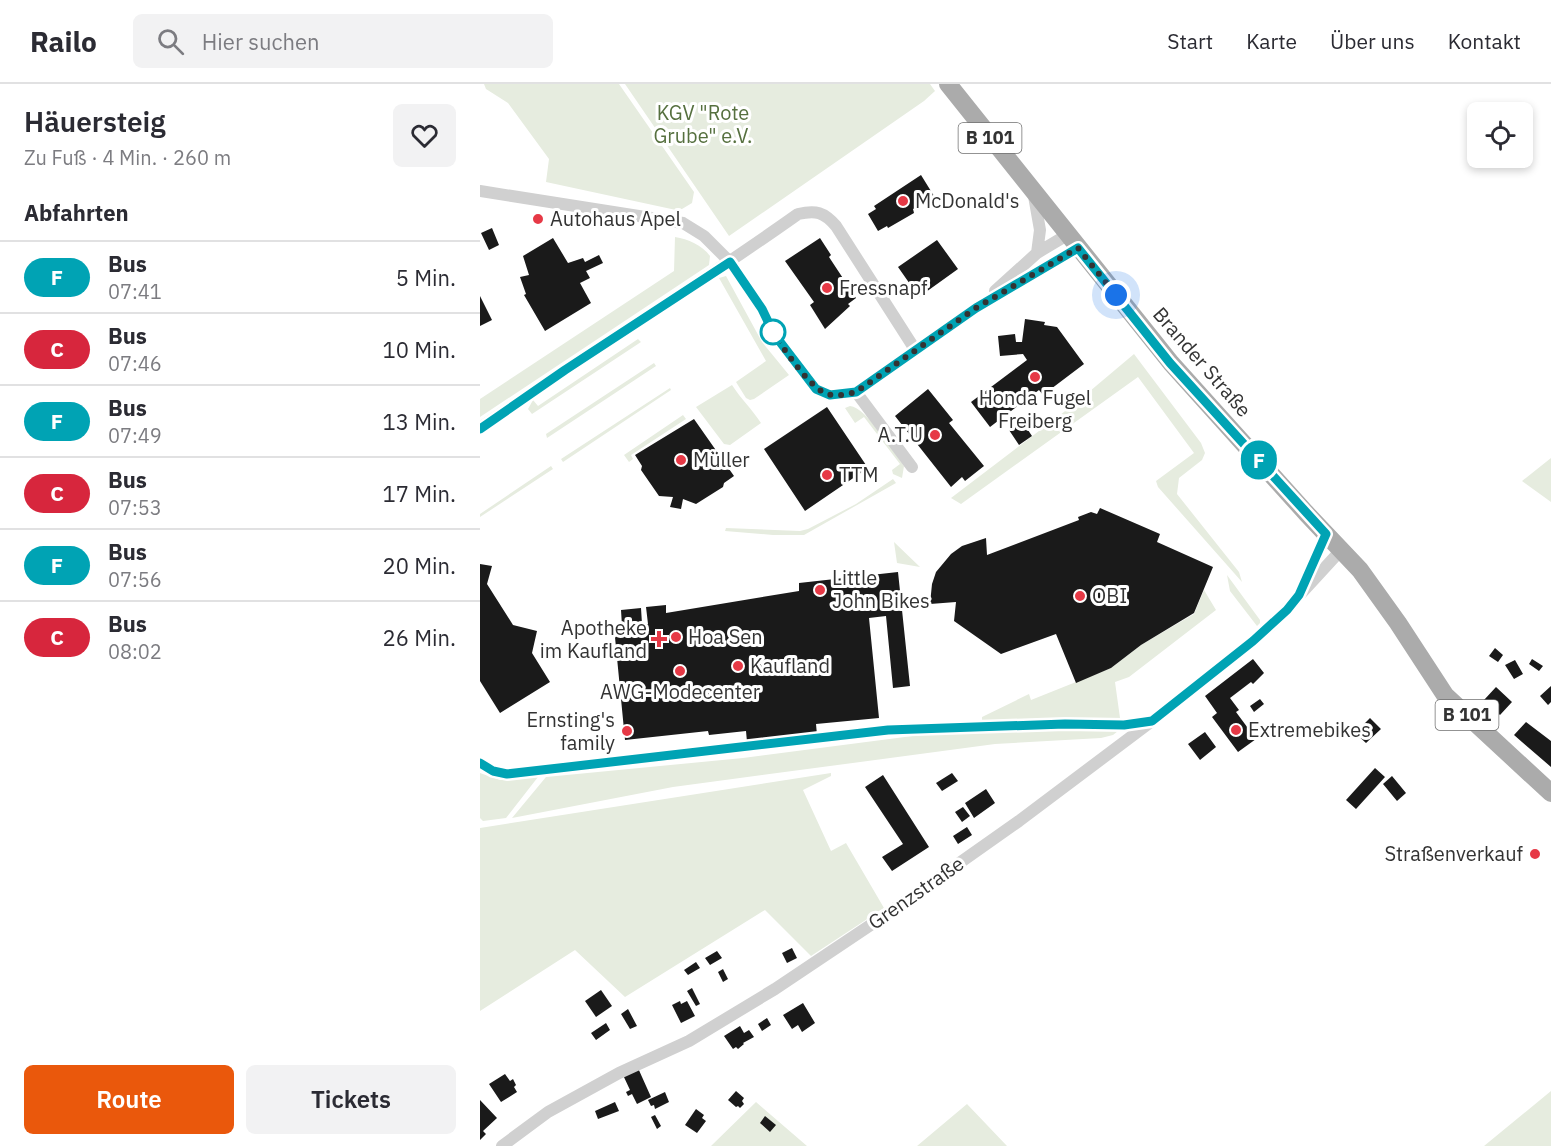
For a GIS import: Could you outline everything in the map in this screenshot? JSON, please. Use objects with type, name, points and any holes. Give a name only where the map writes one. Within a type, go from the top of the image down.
[{"type":"main road","name":"Brander Straße","points":[[948,84],[1170,363],[1360,570],[1445,695],[1551,793]]},
{"type":"street","points":[[480,191],[683,223],[704,236],[730,262],[762,309],[774,334],[816,389],[830,395],[856,392],[1072,241]]},
{"type":"street","points":[[1033,192],[1040,230],[1037,253]]},
{"type":"street","points":[[480,428],[730,262],[798,214],[813,211],[826,215],[836,226],[916,351]]},
{"type":"street","points":[[976,308],[1037,253],[1072,241]]},
{"type":"street","points":[[856,392],[912,467]]},
{"type":"street","name":"Grenzstraße","points":[[1299,595],[1326,534]]},
{"type":"street","name":"Grenzstraße","points":[[502,1146],[548,1113],[619,1073],[688,1041],[775,989],[1019,821],[1152,721],[1260,635],[1274,623],[1342,549]]},
{"type":"green space","points":[[484,84],[619,84],[694,192],[692,203],[676,210],[546,182],[549,159],[508,103],[486,89]]},
{"type":"green space","name":"KGV \"Rote Grube\" e.V.","points":[[625,84],[930,84],[935,91],[924,101],[729,236]]},
{"type":"green space","points":[[675,237],[690,241],[703,249],[710,256],[709,265],[480,417],[480,399],[674,271]]},
{"type":"green space","points":[[726,276],[762,342],[789,375],[750,400],[746,398],[736,382],[766,361],[719,278]]},
{"type":"green space","points":[[638,339],[641,342],[532,414],[528,409],[533,400],[538,406]]},
{"type":"green space","points":[[1134,354],[1201,443],[1205,453],[1202,460],[1179,478],[1177,494],[1239,572],[1242,582],[1158,487],[1156,481],[1194,453],[1138,377],[961,504],[951,498],[1077,402]]},
{"type":"green space","points":[[654,363],[656,366],[547,438],[546,434]]},
{"type":"green space","points":[[732,385],[761,423],[730,445],[724,444],[696,407]]},
{"type":"green space","points":[[670,388],[671,390],[563,462],[561,459]]},
{"type":"green space","points":[[850,406],[864,414],[887,441],[904,466],[902,478],[893,474],[892,470],[900,464],[864,417],[855,423],[845,408]]},
{"type":"green space","points":[[683,415],[686,419],[631,455],[633,459],[629,462],[624,455]]},
{"type":"green space","points":[[1551,458],[1551,502],[1522,481]]},
{"type":"green space","points":[[551,466],[553,469],[480,517],[480,514]]},
{"type":"green space","points":[[893,479],[896,483],[804,535],[725,531],[726,528],[800,531],[808,529],[856,504]]},
{"type":"green space","points":[[894,542],[920,567],[897,563]]},
{"type":"green space","points":[[1227,575],[1260,620],[1257,626],[1230,591]]},
{"type":"green space","points":[[1204,590],[1216,610],[1129,677],[1115,682],[1120,718],[1008,723],[982,720],[982,717],[1029,694],[1031,700],[1111,668],[1141,645],[1194,614]]},
{"type":"green space","points":[[982,727],[1118,731],[1101,738],[995,744],[673,787],[512,818],[546,777],[743,758]]},
{"type":"green space","points":[[480,773],[500,780],[538,777],[506,818],[483,821],[480,818]]},
{"type":"green space","points":[[831,773],[831,776],[803,790],[831,851],[846,843],[884,908],[811,956],[765,910],[625,997],[575,950],[480,1011],[480,828]]},
{"type":"green space","points":[[1551,1091],[1551,1146],[1484,1146]]},
{"type":"green space","points":[[756,1102],[807,1146],[711,1146]]},
{"type":"green space","points":[[967,1104],[1007,1146],[917,1146]]},
{"type":"building","name":"McDonald's","points":[[921,175],[934,196],[913,209],[914,213],[878,231],[868,214],[876,209],[874,206]]},
{"type":"building","points":[[492,228],[499,245],[489,250],[481,233]]},
{"type":"building","points":[[553,238],[568,263],[583,258],[585,262],[599,255],[603,263],[586,271],[590,278],[580,283],[591,303],[545,331],[524,295],[526,294],[520,277],[529,275],[523,256]]},
{"type":"building","name":"Fressnapf","points":[[820,238],[831,255],[829,257],[856,298],[825,329],[810,305],[814,302],[785,261]]},
{"type":"building","points":[[937,240],[958,269],[919,297],[898,267]]},
{"type":"building","points":[[480,296],[492,320],[480,326]]},
{"type":"building","name":"Honda Fugel Freiberg","points":[[1025,319],[1045,322],[1044,325],[1057,327],[1084,364],[1043,395],[1039,390],[990,427],[971,402],[1027,360],[1023,354],[1000,356],[998,336],[1015,334],[1016,342],[1022,342]]},
{"type":"building","name":"A.T.U","points":[[928,389],[953,420],[949,423],[984,466],[965,481],[962,477],[951,487],[895,416]]},
{"type":"building","points":[[827,407],[868,468],[805,511],[764,449]]},
{"type":"building","name":"Müller","points":[[694,419],[734,476],[724,483],[723,487],[696,504],[683,499],[681,509],[670,507],[673,497],[659,496],[641,470],[642,466],[635,455]]},
{"type":"building","points":[[1022,421],[1032,436],[1019,445],[1009,430]]},
{"type":"building","name":"OBI","points":[[1100,508],[1160,534],[1157,542],[1213,567],[1194,613],[1141,645],[1111,668],[1076,683],[1056,634],[1001,654],[954,621],[956,602],[930,604],[936,572],[951,554],[962,546],[986,538],[987,555],[1079,520],[1078,517],[1091,512],[1097,514]]},
{"type":"building","points":[[480,564],[492,566],[487,584],[513,625],[537,631],[532,653],[550,682],[500,713],[480,681]]},
{"type":"building","points":[[898,572],[910,686],[893,688],[886,616],[869,618],[879,718],[816,724],[817,735],[747,742],[746,731],[709,735],[708,731],[625,740],[614,627],[622,626],[621,610],[641,608],[642,624],[648,624],[646,607],[666,605],[666,613],[799,591],[799,583]]},
{"type":"building","points":[[1495,648],[1503,655],[1498,662],[1489,656]]},
{"type":"building","points":[[1253,659],[1264,673],[1253,684],[1251,682],[1230,698],[1239,710],[1236,712],[1256,739],[1238,752],[1212,717],[1217,713],[1205,696]]},
{"type":"building","points":[[1532,659],[1543,666],[1539,671],[1529,664]]},
{"type":"building","points":[[1515,660],[1523,674],[1514,679],[1505,665]]},
{"type":"building","points":[[1551,686],[1551,702],[1548,705],[1540,696]]},
{"type":"building","points":[[1496,687],[1512,702],[1500,715],[1484,700]]},
{"type":"building","points":[[1260,699],[1264,704],[1254,712],[1250,706]]},
{"type":"building","points":[[1370,718],[1381,729],[1366,743],[1355,733]]},
{"type":"building","points":[[1526,722],[1551,741],[1551,767],[1514,735]]},
{"type":"building","points":[[1205,732],[1216,747],[1200,760],[1188,744]]},
{"type":"building","points":[[1375,768],[1385,777],[1356,809],[1346,800]]},
{"type":"building","points":[[952,773],[958,781],[942,791],[936,783]]},
{"type":"building","points":[[883,775],[929,847],[892,871],[882,857],[903,844],[865,787]]},
{"type":"building","points":[[1392,776],[1406,793],[1397,801],[1383,784]]},
{"type":"building","points":[[986,789],[995,803],[974,818],[965,803]]},
{"type":"building","points":[[963,807],[970,816],[962,822],[955,812]]},
{"type":"building","points":[[967,827],[972,835],[958,844],[953,836]]},
{"type":"building","points":[[792,948],[797,958],[787,963],[782,953]]},
{"type":"building","points":[[717,951],[722,958],[710,965],[705,958]]},
{"type":"building","points":[[696,962],[700,968],[688,975],[684,970]]},
{"type":"building","points":[[723,969],[728,979],[723,982],[718,972]]},
{"type":"building","points":[[692,988],[700,1004],[696,1006],[687,991]]},
{"type":"building","points":[[601,990],[612,1006],[596,1017],[585,1001]]},
{"type":"building","points":[[680,1001],[681,1004],[687,1001],[695,1016],[681,1023],[672,1005]]},
{"type":"building","points":[[803,1003],[815,1023],[802,1032],[798,1025],[792,1029],[783,1015]]},
{"type":"building","points":[[628,1009],[637,1026],[630,1029],[621,1014]]},
{"type":"building","points":[[767,1018],[771,1025],[762,1031],[758,1024]]},
{"type":"building","points":[[606,1023],[610,1030],[596,1040],[591,1033]]},
{"type":"building","points":[[740,1026],[744,1033],[749,1030],[754,1037],[738,1049],[736,1047],[733,1049],[724,1036]]},
{"type":"building","points":[[638,1068],[651,1097],[637,1104],[632,1094],[628,1096],[626,1092],[630,1090],[623,1075]]},
{"type":"building","points":[[505,1074],[510,1081],[513,1079],[517,1092],[501,1102],[489,1084]]},
{"type":"building","points":[[736,1091],[744,1098],[742,1101],[744,1104],[740,1108],[728,1100]]},
{"type":"building","points":[[665,1092],[669,1102],[655,1109],[654,1105],[651,1106],[648,1100]]},
{"type":"building","points":[[480,1100],[497,1118],[483,1131],[486,1134],[480,1140]]},
{"type":"building","points":[[615,1102],[619,1111],[598,1119],[595,1111]]},
{"type":"building","points":[[696,1109],[704,1115],[702,1118],[706,1121],[697,1133],[685,1125]]},
{"type":"building","points":[[655,1115],[661,1126],[657,1129],[651,1117]]},
{"type":"building","points":[[765,1116],[776,1125],[770,1132],[760,1123]]},
{"type":"bus line","name":"F","points":[[480,429],[565,370],[730,262],[762,309],[774,334],[816,389],[830,395],[843,395],[856,392],[976,308],[1078,248],[1170,363],[1326,534],[1299,595],[1287,610],[1253,641],[1152,721],[1124,725],[1065,724],[888,730],[507,774],[493,771],[480,763]]},
{"type":"place","name":"McDonald's","points":[[903,201]]},
{"type":"place","name":"Autohaus Apel","points":[[538,219]]},
{"type":"place","name":"Fressnapf","points":[[827,288]]},
{"type":"place","name":"Honda Fugel Freiberg","points":[[1035,377]]},
{"type":"place","name":"A.T.U","points":[[935,435]]},
{"type":"place","name":"Müller","points":[[681,460]]},
{"type":"place","name":"TTM","points":[[827,475]]},
{"type":"place","name":"Little John Bikes","points":[[820,590]]},
{"type":"place","name":"OBI","points":[[1080,596]]},
{"type":"place","name":"Hoa Sen","points":[[676,637]]},
{"type":"place","name":"Apotheke im Kaufland","points":[[659,639]]},
{"type":"place","name":"Kaufland","points":[[738,666]]},
{"type":"place","name":"AWG-Modecenter","points":[[680,671]]},
{"type":"place","name":"Extremebikes","points":[[1236,730]]},
{"type":"place","name":"Ernsting's family","points":[[627,731]]},
{"type":"place","name":"Straßenverkauf","points":[[1535,854]]},
{"type":"route","points":[[773,332],[816,389],[830,395],[843,395],[856,392],[976,308],[1078,248],[1116,295]]}]
